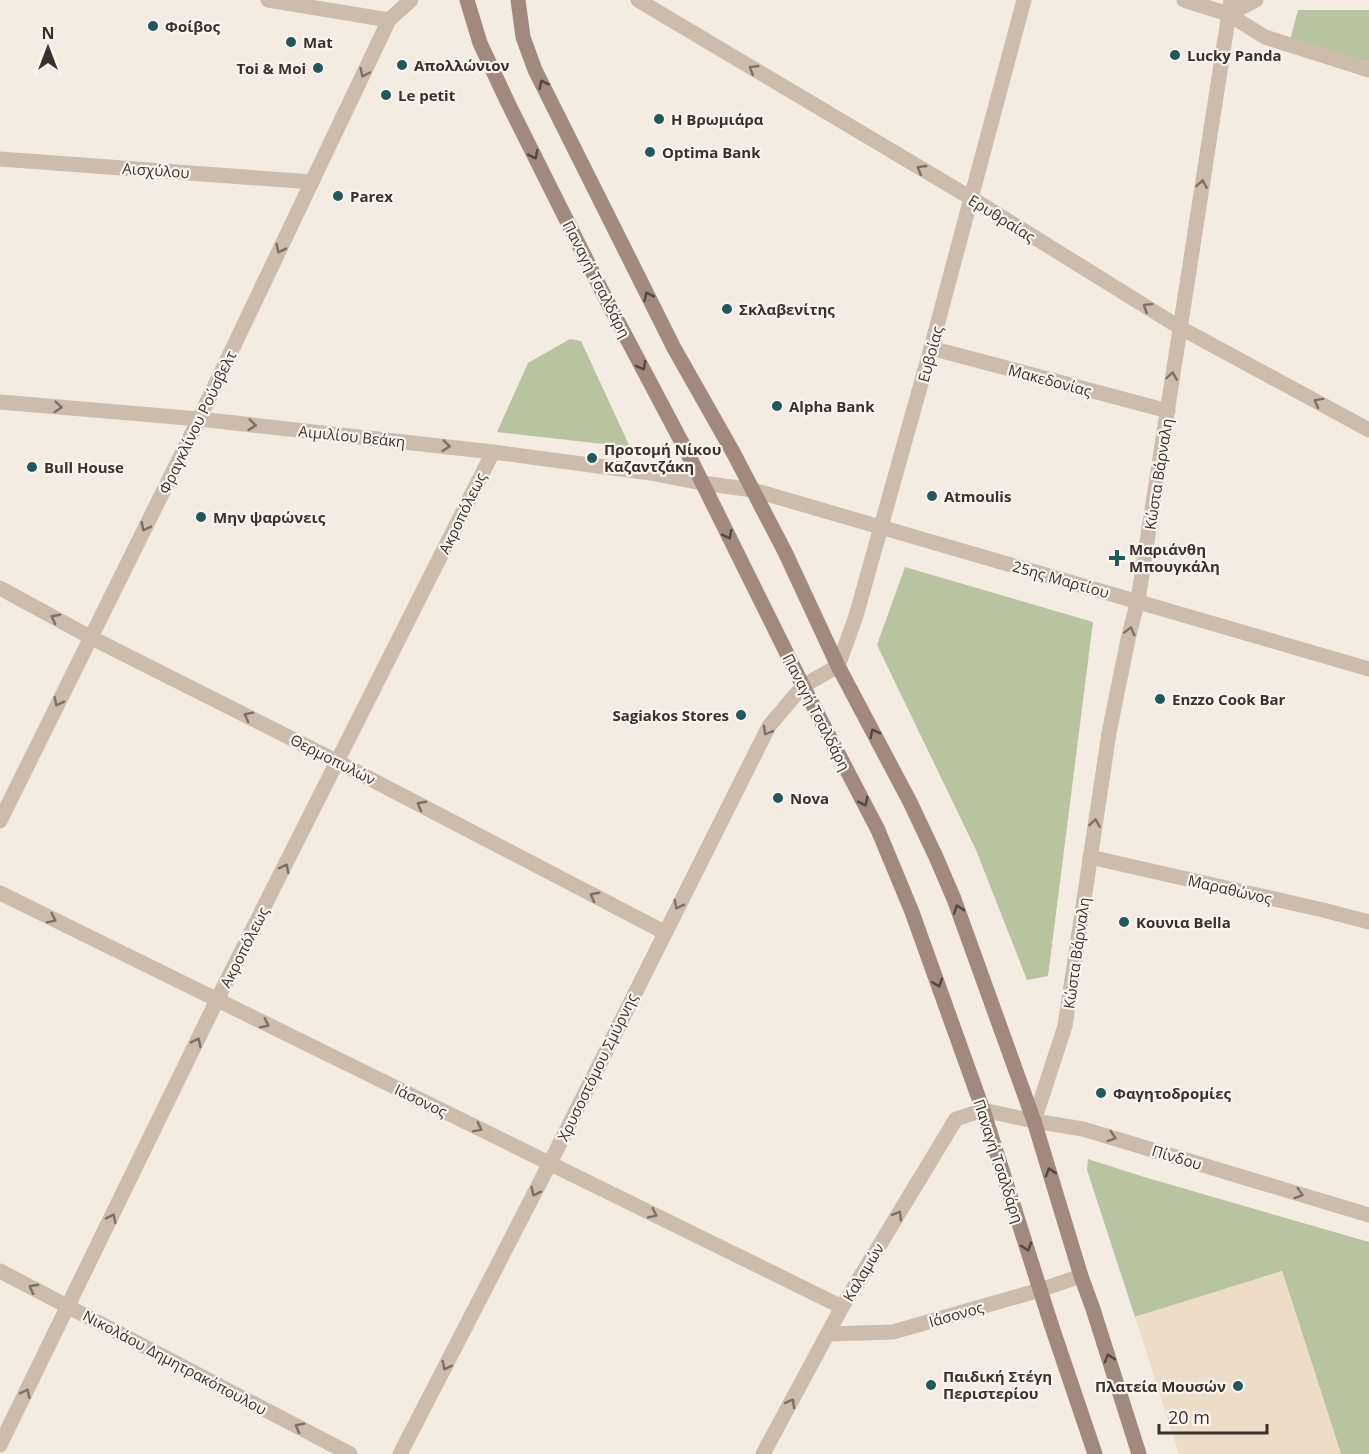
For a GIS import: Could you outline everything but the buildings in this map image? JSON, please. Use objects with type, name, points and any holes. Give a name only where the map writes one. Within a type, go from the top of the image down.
[{"type":"main road","name":"Παναγή Τσαλδάρη","points":[[467,0],[480,43],[508,103],[803,686],[873,819],[894,865],[983,1110],[1095,1454]]},
{"type":"main road","points":[[518,0],[523,37],[535,70],[674,348],[785,552],[838,666],[910,802],[954,899],[1034,1121],[1139,1454]]},
{"type":"street","points":[[268,0],[389,20],[411,0]]},
{"type":"street","name":"Ερυθραίας","points":[[638,0],[971,198],[1179,327],[1369,430]]},
{"type":"street","name":"Ευβοίας","points":[[838,666],[856,616],[932,348],[1024,0]]},
{"type":"street","points":[[1184,0],[1230,7],[1256,0]]},
{"type":"street","points":[[1230,7],[1265,37],[1369,70]]},
{"type":"street","name":"Κώστα Βάρναλη","points":[[1034,1121],[1065,1026],[1109,733],[1138,600],[1230,7]]},
{"type":"street","name":"Φραγκλίνου Ρούσβελτ","points":[[0,821],[199,418],[389,20]]},
{"type":"street","name":"Αισχύλου","points":[[0,159],[312,182]]},
{"type":"street","name":"Μακεδονίας","points":[[932,348],[1168,411]]},
{"type":"street","name":"Αιμιλίου Βεάκη","points":[[0,402],[199,418],[493,452],[650,473],[753,490]]},
{"type":"street","name":"Ακροπόλεως","points":[[0,1445],[217,1000],[493,452]]},
{"type":"street","name":"25ης Μαρτίου","points":[[753,490],[1138,600],[1369,669]]},
{"type":"street","name":"Θερμοπυλών","points":[[0,588],[90,637],[338,762],[664,932]]},
{"type":"street","points":[[803,686],[838,666]]},
{"type":"street","name":"Χρυσοστόμου Σμύρνης","points":[[400,1454],[769,726],[803,686]]},
{"type":"street","name":"Μαραθώνος","points":[[1090,858],[1369,922]]},
{"type":"street","name":"Ιάσονος","points":[[0,893],[842,1307]]},
{"type":"street","name":"Πίνδου","points":[[983,1110],[1083,1129],[1369,1215]]},
{"type":"street","name":"Καλαμών","points":[[763,1454],[842,1307],[956,1119],[983,1110]]},
{"type":"street","name":"Νικολάου Δημητρακόπουλου","points":[[0,1271],[350,1454]]},
{"type":"street","name":"Ιάσονος","points":[[829,1334],[892,1332],[1081,1276]]},
{"type":"green space","points":[[1298,10],[1369,10],[1369,62],[1290,40]]},
{"type":"green space","points":[[570,339],[581,341],[630,447],[497,432],[528,363]]},
{"type":"green space","points":[[905,567],[1093,622],[1048,976],[1027,980],[976,850],[877,645]]},
{"type":"green space","points":[[1088,1159],[1369,1242],[1369,1454],[1341,1454],[1282,1271],[1135,1317],[1087,1170]]},
{"type":"shaded area","name":"Πλατεία Μουσών","points":[[1282,1271],[1341,1454],[1179,1454],[1135,1317]]},
{"type":"place","name":"Φοίβος","points":[[153,26]]},
{"type":"place","name":"Mat","points":[[291,42]]},
{"type":"place","name":"Lucky Panda","points":[[1175,55]]},
{"type":"place","name":"Απολλώνιον","points":[[402,65]]},
{"type":"place","name":"Toi & Moi","points":[[318,68]]},
{"type":"place","name":"Le petit","points":[[386,95]]},
{"type":"place","name":"Η Βρωμιάρα","points":[[659,119]]},
{"type":"place","name":"Optima Bank","points":[[650,152]]},
{"type":"place","name":"Parex","points":[[338,196]]},
{"type":"place","name":"Σκλαβενίτης","points":[[727,309]]},
{"type":"place","name":"Alpha Bank","points":[[777,406]]},
{"type":"place","name":"Προτομή Νίκου Καζαντζάκη","points":[[592,458]]},
{"type":"place","name":"Bull House","points":[[32,467]]},
{"type":"place","name":"Atmoulis","points":[[932,496]]},
{"type":"place","name":"Μην ψαρώνεις","points":[[201,517]]},
{"type":"place","name":"Μαριάνθη Μπουγκάλη","points":[[1117,558]]},
{"type":"place","name":"Enzzo Cook Bar","points":[[1160,699]]},
{"type":"place","name":"Sagiakos Stores","points":[[741,715]]},
{"type":"place","name":"Nova","points":[[778,798]]},
{"type":"place","name":"Κουνια Bella","points":[[1124,922]]},
{"type":"place","name":"Φαγητοδρομίες","points":[[1101,1093]]},
{"type":"place","name":"Παιδική Στέγη Περιστερίου","points":[[931,1385]]},
{"type":"place","name":"Πλατεία Μουσών","points":[[1238,1386]]}]
